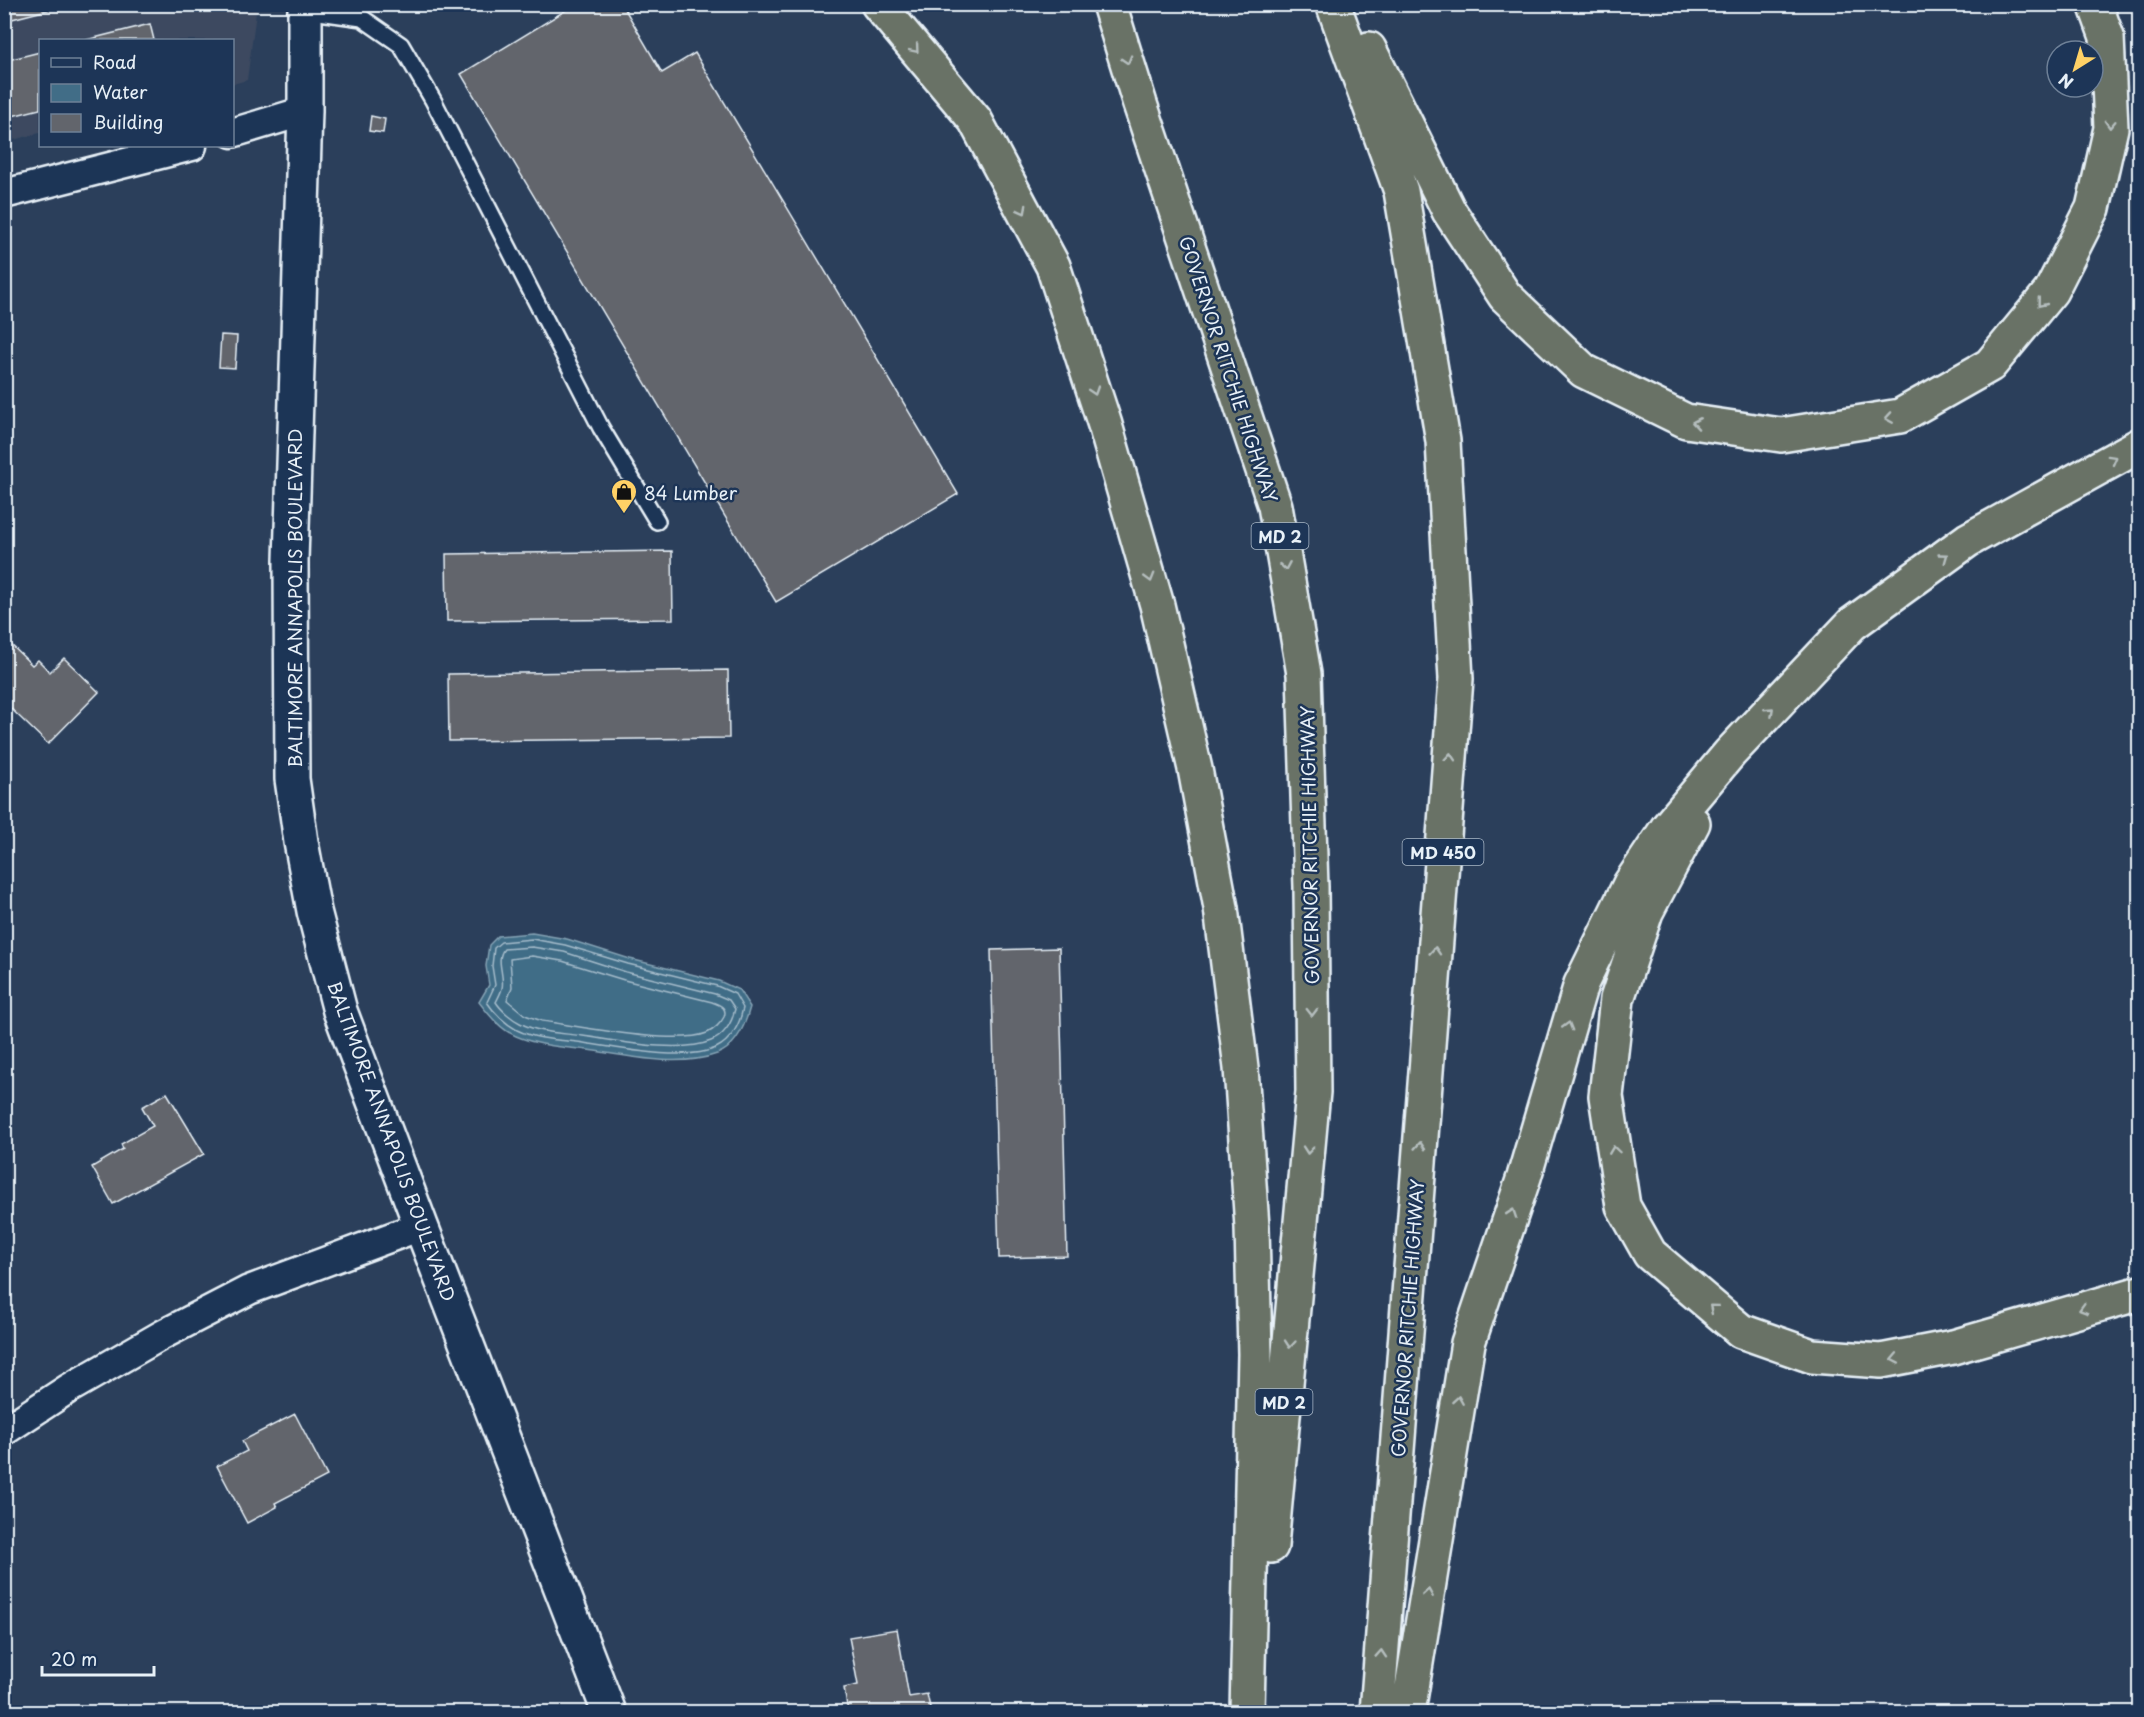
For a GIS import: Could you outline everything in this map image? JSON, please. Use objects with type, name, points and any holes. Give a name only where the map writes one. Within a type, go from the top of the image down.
[{"type":"highway","points":[[878,4],[975,120],[1053,266],[1105,425],[1157,605],[1195,769],[1221,908],[1240,1057],[1252,1227],[1255,1354],[1247,1713]]},
{"type":"highway","name":"GOVERNOR RITCHIE HIGHWAY","points":[[1109,4],[1140,104],[1275,506],[1304,674],[1311,887],[1313,1092],[1255,1713]]},
{"type":"highway","name":"GOVERNOR RITCHIE HIGHWAY","points":[[1333,4],[1401,191],[1443,441],[1456,679],[1377,1713]]},
{"type":"highway","points":[[1347,4],[1449,211],[1505,296],[1584,371],[1686,422],[1780,435],[1900,416],[1990,365],[2051,291],[2093,208],[2111,128],[2107,37],[2095,4]]},
{"type":"highway","points":[[1408,1713],[1468,1343],[1524,1177],[1581,984],[1630,884],[1668,827],[1730,753],[1852,624],[1968,540],[2139,445]]},
{"type":"highway","points":[[1730,753],[1646,912],[1617,999],[1606,1096],[1623,1206],[1650,1254],[1741,1332],[1812,1356],[1824,1357],[1881,1361],[1953,1347],[2139,1293]]},
{"type":"street","name":"BALTIMORE ANNAPOLIS BOULEVARD","points":[[305,7],[305,111],[291,560],[292,779],[301,843],[314,911],[340,1011],[609,1713]]},
{"type":"street","points":[[234,132],[305,111]]},
{"type":"street","points":[[4,194],[188,147]]},
{"type":"street","points":[[4,1431],[87,1378],[162,1335],[249,1290],[421,1227]]},
{"type":"lane","points":[[305,7],[362,18],[402,45],[433,99],[601,428],[657,521]]},
{"type":"shaded area","points":[[5,5],[257,5],[247,80],[234,84],[234,39],[39,39],[39,133],[5,142]]},
{"type":"water","points":[[532,933],[567,939],[630,959],[719,981],[739,990],[750,1007],[742,1028],[724,1051],[686,1060],[636,1058],[543,1044],[516,1036],[500,1026],[479,1002],[489,985],[486,966],[489,945],[498,936]]},
{"type":"building","points":[[4,4],[71,4],[4,21]]},
{"type":"building","points":[[576,4],[622,4],[662,73],[695,53],[958,494],[776,602],[461,74]]},
{"type":"building","points":[[150,24],[154,39],[90,39]]},
{"type":"building","points":[[39,52],[39,109],[4,118],[4,61]]},
{"type":"building","points":[[371,116],[385,119],[383,133],[369,131]]},
{"type":"building","points":[[221,335],[237,336],[235,368],[219,367]]},
{"type":"building","points":[[672,551],[673,619],[447,621],[446,554]]},
{"type":"building","points":[[4,638],[32,665],[38,660],[50,672],[64,658],[99,692],[48,744],[4,702]]},
{"type":"building","points":[[728,670],[729,738],[449,741],[448,674]]},
{"type":"building","points":[[1059,948],[1067,1256],[999,1258],[991,950]]},
{"type":"building","points":[[167,1093],[204,1154],[113,1204],[92,1167],[123,1149],[121,1144],[153,1126],[142,1107]]},
{"type":"building","points":[[295,1414],[327,1476],[275,1503],[277,1507],[247,1523],[217,1466],[247,1451],[242,1441]]},
{"type":"building","points":[[897,1629],[909,1697],[927,1694],[931,1712],[848,1712],[844,1688],[858,1685],[849,1637]]},
{"type":"place","name":"84 Lumber","points":[[624,515]]}]
